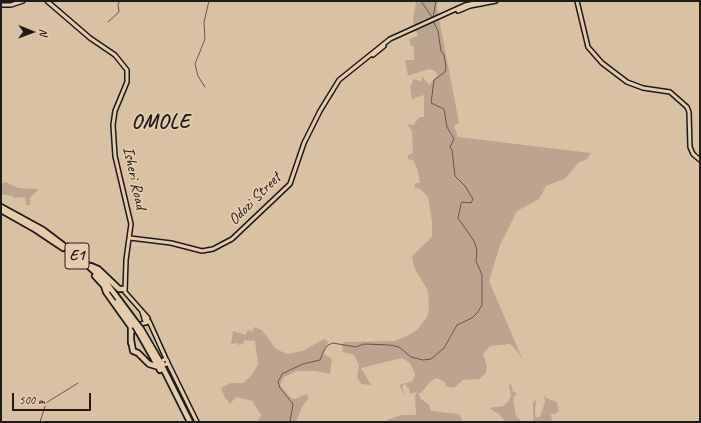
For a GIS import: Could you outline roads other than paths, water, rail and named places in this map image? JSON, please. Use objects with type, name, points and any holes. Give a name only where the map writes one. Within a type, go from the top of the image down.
[{"type":"highway","name":"E1","points":[[1,207],[55,238],[87,265],[113,290],[142,324],[164,363],[190,422]]},
{"type":"highway","name":"E1","points":[[1,210],[34,228],[62,247],[103,284],[142,324],[154,357],[164,363],[187,422]]},
{"type":"highway","points":[[87,265],[98,269],[120,290],[123,289]]},
{"type":"highway","points":[[103,284],[106,292],[130,325],[131,341],[136,352],[149,364],[164,363]]},
{"type":"highway","points":[[131,341],[146,360],[154,364],[154,357]]},
{"type":"highway","points":[[134,357],[136,352]]},
{"type":"main road","points":[[1,5],[19,1]]},
{"type":"main road","points":[[1,5],[23,1]]},
{"type":"main road","name":"Isheri Road","points":[[46,1],[90,38],[115,56],[126,68],[128,75],[114,116],[114,149],[116,164],[131,221],[126,260],[125,292],[142,324]]},
{"type":"main road","points":[[466,6],[496,1]]},
{"type":"main road","points":[[577,1],[586,43],[602,63],[627,82],[643,88],[672,93],[687,107],[689,112],[690,147],[700,160]]},
{"type":"main road","points":[[466,6],[474,2],[480,2],[482,4]]},
{"type":"main road","name":"Odozi Street","points":[[130,238],[171,243],[199,251],[214,249],[232,239],[290,184],[302,147],[320,111],[337,82],[386,42],[466,6]]},
{"type":"main road","name":"Isheri Road","points":[[119,174],[130,226],[124,260],[123,289]]},
{"type":"main road","points":[[123,289],[125,295],[143,314],[142,324],[132,334],[131,341]]},
{"type":"main road","points":[[142,324],[154,334],[164,363],[197,422]]},
{"type":"waterway","points":[[108,22],[119,12],[118,4],[120,1]]},
{"type":"waterway","points":[[205,87],[198,76],[195,64],[205,39],[204,22],[209,1]]},
{"type":"waterway","points":[[421,1],[432,17]]},
{"type":"waterway","points":[[433,18],[436,1]]},
{"type":"waterway","points":[[290,422],[293,404],[280,388],[278,382],[282,374],[303,364],[320,360],[328,345],[333,343],[356,347],[364,344],[390,345],[399,347],[411,357],[423,360],[431,359],[444,348],[457,325],[472,318],[482,305],[482,275],[476,261],[477,250],[474,241],[458,218],[462,202],[471,203],[473,199],[465,186],[455,176],[452,150],[450,147],[454,139],[447,127],[444,109],[431,103],[434,80],[445,72],[446,67],[444,55],[441,51],[438,31],[433,21]]},
{"type":"waterway","points":[[40,422],[46,403],[78,383]]},
{"type":"district","name":"OMOLE","points":[[161,123]]}]
